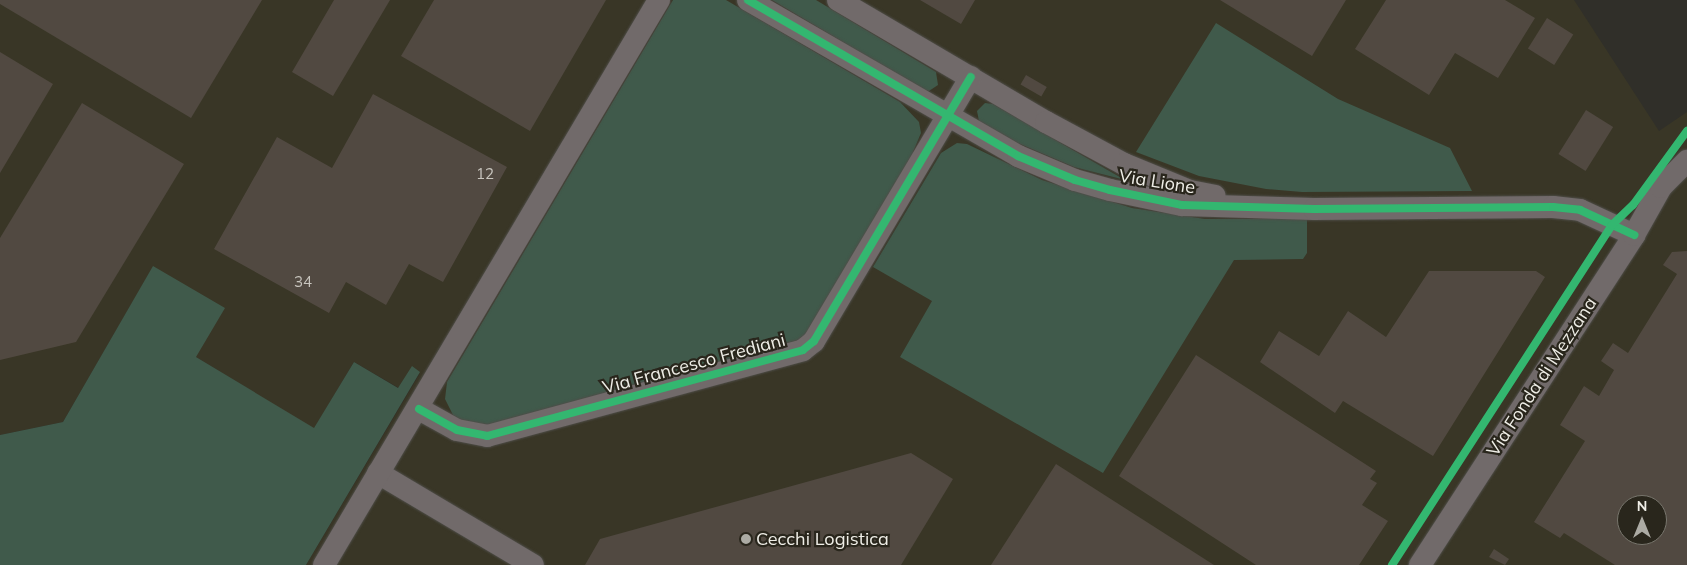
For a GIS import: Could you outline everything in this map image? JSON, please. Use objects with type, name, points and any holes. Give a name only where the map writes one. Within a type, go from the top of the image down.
[{"type":"street","points":[[324,565],[378,473],[419,409],[659,0]]},
{"type":"street","name":"Via Lione","points":[[748,0],[947,118],[1038,166],[1110,190],[1182,205],[1263,205],[1314,209],[1553,207],[1580,210],[1634,235]]},
{"type":"street","name":"Via Lione","points":[[838,0],[1046,122],[1124,164],[1190,191],[1263,205]]},
{"type":"street","name":"Via Francesco Frediani","points":[[419,409],[457,430],[487,436],[803,350],[814,341],[971,77]]},
{"type":"street","name":"Via Fonda di Mezzana","points":[[1420,565],[1634,235],[1661,187],[1687,161]]},
{"type":"street","points":[[1661,187],[1687,183]]},
{"type":"street","points":[[378,473],[533,565]]},
{"type":"shaded area","points":[[0,0],[1574,0],[1659,131],[1687,112],[1687,565],[306,565],[420,373],[399,388],[354,362],[314,429],[196,357],[153,267],[63,422],[0,435]]},
{"type":"green space","points":[[673,0],[726,0],[900,102],[919,122],[921,133],[913,152],[916,153],[812,327],[802,339],[482,429],[454,417],[445,399],[447,382]]},
{"type":"green space","points":[[772,0],[816,0],[936,72],[938,85],[929,91],[922,89]]},
{"type":"green space","points":[[1216,23],[1338,99],[1450,148],[1472,191],[1302,192],[1266,189],[1199,176],[1136,152]]},
{"type":"green space","points":[[985,103],[993,104],[1125,180],[1074,167],[1011,140],[979,121],[977,111]]},
{"type":"green space","points":[[957,143],[967,144],[1042,180],[1132,208],[1205,219],[1307,219],[1307,253],[1303,259],[1234,260],[1103,473],[900,357],[932,301],[873,267],[941,153]]},
{"type":"green space","points":[[153,266],[225,308],[196,357],[314,428],[354,362],[398,388],[412,366],[420,372],[306,565],[0,565],[0,435],[63,422]]},
{"type":"building","points":[[0,0],[262,0],[191,118],[0,4]]},
{"type":"building","points":[[334,0],[390,0],[333,96],[292,72]]},
{"type":"building","points":[[434,0],[606,0],[530,131],[401,56]]},
{"type":"building","points":[[920,0],[975,0],[961,24]]},
{"type":"building","points":[[1220,0],[1346,0],[1312,56]]},
{"type":"building","points":[[1386,0],[1505,0],[1535,18],[1498,78],[1455,53],[1429,95],[1355,49]]},
{"type":"building","points":[[1547,18],[1573,34],[1554,65],[1528,49]]},
{"type":"building","points":[[0,52],[53,84],[0,173]]},
{"type":"building","points":[[1026,75],[1047,87],[1041,97],[1020,85]]},
{"type":"building","points":[[373,94],[507,167],[443,282],[409,264],[386,305],[346,282],[329,313],[214,249],[277,137],[332,168]]},
{"type":"building","points":[[82,103],[184,164],[76,342],[0,360],[0,238]]},
{"type":"building","points":[[1586,110],[1613,127],[1586,171],[1558,154]]},
{"type":"building","points":[[1687,251],[1687,565],[1615,565],[1564,533],[1560,538],[1534,522],[1585,441],[1560,425],[1584,386],[1599,396],[1614,370],[1601,361],[1613,343],[1628,353],[1677,274],[1663,265],[1672,252]]},
{"type":"building","points":[[1429,271],[1536,271],[1545,277],[1433,456],[1343,401],[1335,413],[1260,362],[1279,331],[1319,356],[1348,311],[1386,337]]},
{"type":"building","points":[[1196,355],[1376,471],[1370,479],[1377,483],[1362,505],[1388,521],[1359,565],[1256,565],[1119,476]]},
{"type":"building","points":[[911,453],[953,479],[901,565],[585,565],[600,539]]},
{"type":"building","points":[[1056,464],[1214,565],[991,565]]},
{"type":"building","points":[[1494,549],[1509,559],[1505,565],[1489,557]]},
{"type":"cycle path","points":[[748,0],[1018,156],[1075,180],[1110,190],[1182,205],[1314,209],[1553,207],[1580,210],[1634,235]]},
{"type":"cycle path","points":[[419,409],[457,430],[487,436],[803,350],[814,341],[971,77]]},
{"type":"cycle path","points":[[1392,565],[1612,225],[1633,205],[1687,131]]},
{"type":"place","name":"Cecchi Logistica","points":[[746,539]]}]
